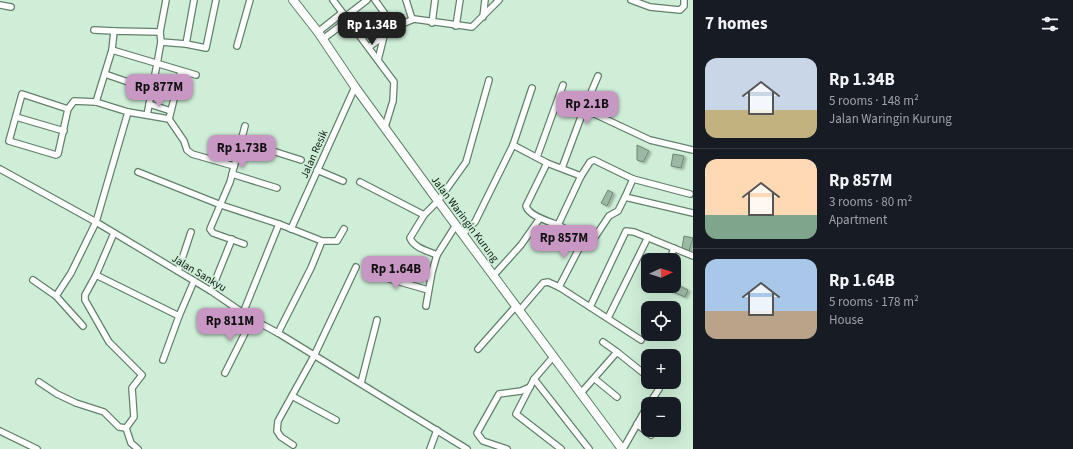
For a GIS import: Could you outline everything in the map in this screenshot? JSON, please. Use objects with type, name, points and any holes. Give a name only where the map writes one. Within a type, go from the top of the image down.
[{"type":"street","points":[[147,115],[161,42],[160,32],[166,0]]},
{"type":"street","points":[[186,44],[194,0]]},
{"type":"street","points":[[161,42],[186,44],[206,48],[216,0]]},
{"type":"street","points":[[237,46],[250,0]]},
{"type":"street","name":"Jalan Waringin Kurung","points":[[292,0],[318,32],[355,87],[438,201],[622,449]]},
{"type":"street","points":[[333,0],[392,79],[395,87],[392,108],[385,127]]},
{"type":"street","points":[[323,39],[345,17],[367,0]]},
{"type":"street","points":[[375,0],[395,28]]},
{"type":"street","points":[[432,23],[435,0]]},
{"type":"street","points":[[456,26],[460,0]]},
{"type":"street","points":[[483,17],[485,0]]},
{"type":"street","points":[[369,47],[395,28],[412,19],[432,23],[472,27],[499,0]]},
{"type":"street","points":[[631,0],[650,7],[680,10],[684,6],[684,0]]},
{"type":"street","points":[[408,1],[412,19]]},
{"type":"street","points":[[0,5],[11,7]]},
{"type":"street","points":[[318,32],[345,17]]},
{"type":"street","points":[[94,30],[160,32]]},
{"type":"street","points":[[96,102],[112,50],[114,31]]},
{"type":"street","points":[[378,60],[384,36]]},
{"type":"street","points":[[112,50],[196,75]]},
{"type":"street","points":[[169,119],[181,71]]},
{"type":"street","points":[[105,74],[151,90]]},
{"type":"street","points":[[562,168],[598,76]]},
{"type":"street","points":[[437,255],[422,249],[411,241],[410,238],[424,215],[438,201],[466,162],[489,80]]},
{"type":"street","points":[[537,157],[563,85]]},
{"type":"street","name":"Jalan Resik","points":[[290,229],[355,87]]},
{"type":"street","points":[[463,234],[475,222],[513,145],[532,88]]},
{"type":"street","points":[[68,109],[24,94],[21,96],[9,138],[11,142],[56,155],[60,152],[68,109],[74,101],[96,102],[128,112],[169,119],[184,141],[187,150],[192,154],[234,166]]},
{"type":"street","points":[[149,104],[171,111]]},
{"type":"street","points":[[584,109],[650,140],[693,150]]},
{"type":"street","points":[[56,296],[71,273],[96,222],[128,112]]},
{"type":"street","points":[[16,117],[64,131]]},
{"type":"street","points":[[244,244],[213,233],[210,230],[232,174],[245,126]]},
{"type":"street","points":[[241,141],[301,160]]},
{"type":"street","points":[[513,145],[547,163],[581,176]]},
{"type":"street","points":[[558,225],[581,176],[590,162],[594,160],[633,180],[690,194]]},
{"type":"street","points":[[547,163],[526,206],[527,209],[540,218],[558,225],[588,242],[593,240],[609,216],[618,211],[633,180]]},
{"type":"street","name":"Jalan Sankyu","points":[[0,169],[96,222],[178,271],[252,319],[361,383],[466,449]]},
{"type":"street","points":[[318,170],[344,181]]},
{"type":"street","points":[[138,172],[221,205],[279,224],[322,241],[337,241],[344,229]]},
{"type":"street","points":[[232,174],[277,188]]},
{"type":"street","points":[[360,182],[424,215]]},
{"type":"street","points":[[625,197],[693,214]]},
{"type":"street","points":[[494,275],[521,245],[540,218]]},
{"type":"street","points":[[243,313],[279,224]]},
{"type":"street","points":[[426,306],[428,290],[437,255],[456,225]]},
{"type":"street","points":[[178,271],[191,232]]},
{"type":"street","points":[[590,307],[625,232],[634,232],[693,256]]},
{"type":"street","points":[[114,233],[96,275],[85,295],[85,300],[109,342],[142,375],[132,388],[134,418],[126,428]]},
{"type":"street","points":[[608,318],[648,237]]},
{"type":"street","points":[[211,291],[232,239]]},
{"type":"street","points":[[559,287],[584,239]]},
{"type":"street","points":[[278,333],[311,268],[322,241]]},
{"type":"street","points":[[672,253],[674,248]]},
{"type":"street","points":[[293,445],[281,436],[277,427],[278,421],[314,356],[356,267]]},
{"type":"street","points":[[369,273],[428,290]]},
{"type":"street","points":[[96,275],[179,316]]},
{"type":"street","points":[[33,280],[56,296],[83,326]]},
{"type":"street","points":[[163,360],[194,281]]},
{"type":"street","points":[[478,349],[545,282],[559,287],[641,340]]},
{"type":"street","points":[[225,373],[252,319]]},
{"type":"street","points":[[361,383],[377,320]]},
{"type":"street","points":[[603,342],[641,371]]},
{"type":"street","points":[[581,393],[595,379],[617,352]]},
{"type":"street","points":[[553,357],[534,379],[516,410],[516,416],[561,449]]},
{"type":"street","points":[[534,379],[589,449]]},
{"type":"street","points":[[595,379],[617,397]]},
{"type":"street","points":[[39,382],[68,400],[104,412],[118,427],[126,428]]},
{"type":"street","points":[[507,449],[483,441],[477,433],[499,394],[530,387]]},
{"type":"street","points":[[653,397],[659,389]]},
{"type":"street","points":[[292,396],[336,420]]},
{"type":"street","points":[[622,449],[641,417]]},
{"type":"street","points":[[637,424],[641,427]]},
{"type":"street","points":[[126,428],[131,443],[138,449]]},
{"type":"street","points":[[430,449],[437,430]]},
{"type":"street","points":[[0,431],[37,449]]},
{"type":"building","points":[[637,145],[649,151],[643,162],[637,160]]},
{"type":"building","points":[[673,154],[684,156],[681,168],[671,166]]},
{"type":"building","points":[[608,190],[613,193],[607,206],[601,203]]},
{"type":"building","points":[[684,236],[693,238],[688,254],[682,248]]},
{"type":"building","points":[[681,286],[688,290],[685,297],[675,293],[681,293]]}]
